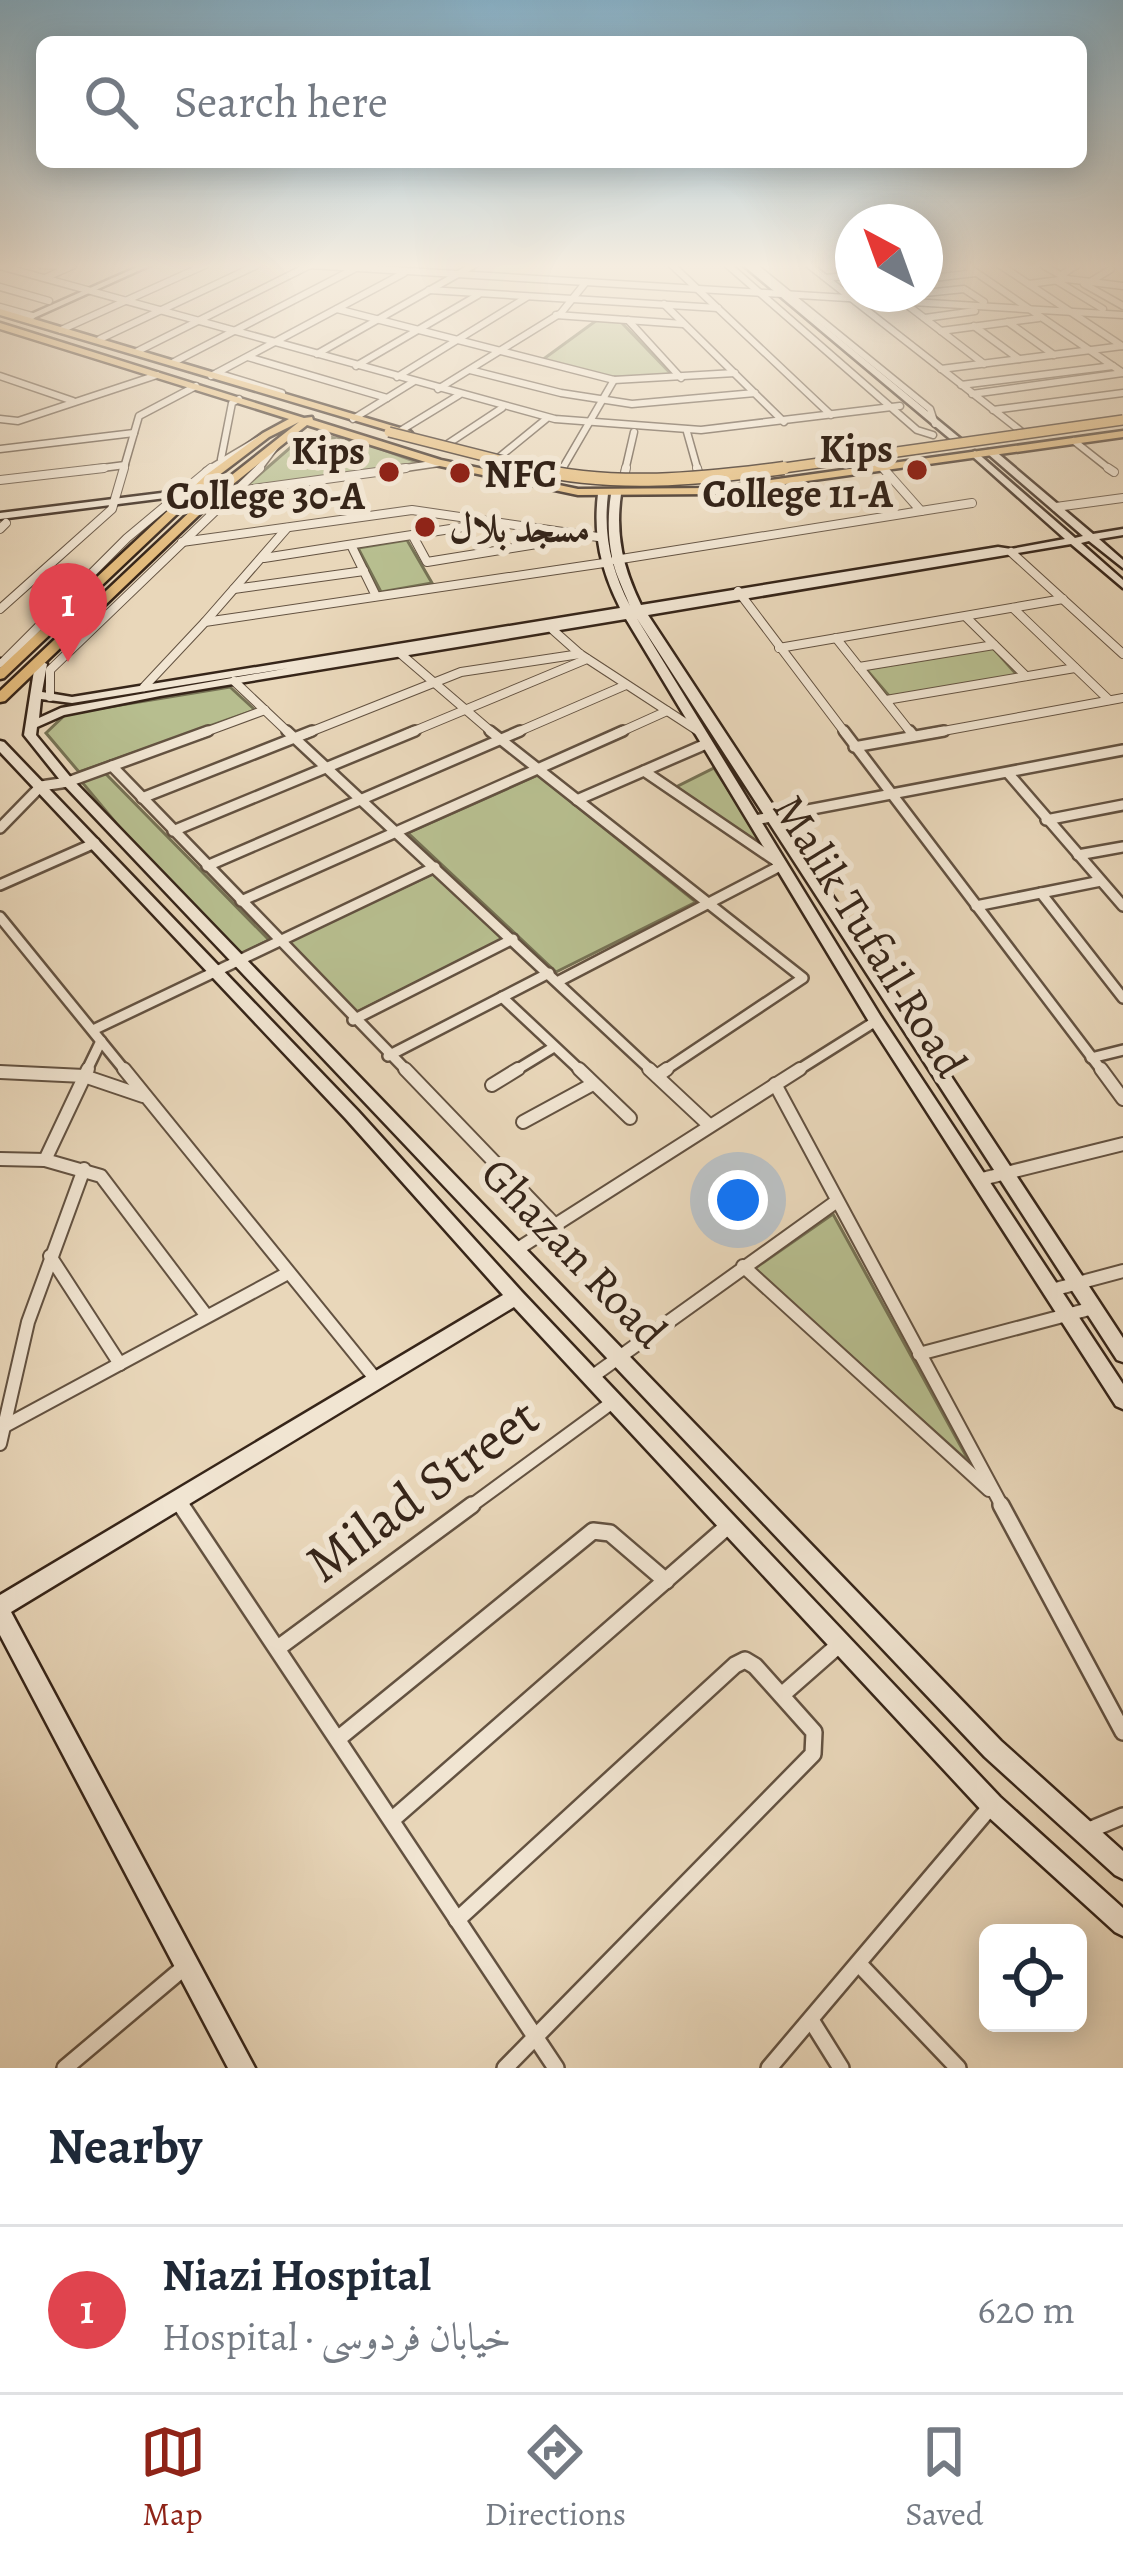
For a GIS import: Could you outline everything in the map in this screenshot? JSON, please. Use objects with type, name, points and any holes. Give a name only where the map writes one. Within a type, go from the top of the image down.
[{"type":"main road","points":[[115,362],[239,399],[353,419],[497,459],[560,472],[624,477],[699,475],[782,465],[937,434],[958,441],[1123,425]]},
{"type":"main road","points":[[134,362],[173,380]]},
{"type":"main road","points":[[165,362],[178,364]]},
{"type":"main road","points":[[170,362],[439,463],[551,489],[609,494],[751,486],[1074,440],[1123,425]]},
{"type":"main road","points":[[0,698],[175,541],[272,439],[274,415],[239,399]]},
{"type":"main road","points":[[4,667],[158,527],[183,497],[311,415]]},
{"type":"main road","points":[[394,431],[565,476],[657,480],[739,474],[1123,425]]},
{"type":"main road","points":[[401,449],[578,487],[681,487],[1123,425]]},
{"type":"main road","points":[[272,439],[324,432],[369,438]]},
{"type":"main road","points":[[782,465],[780,473],[799,478]]},
{"type":"main road","points":[[742,470],[764,476],[751,486]]},
{"type":"main road","points":[[158,527],[177,523],[175,541]]},
{"type":"street","points":[[178,364],[182,362]]},
{"type":"street","points":[[214,375],[239,362]]},
{"type":"street","points":[[263,362],[387,398]]},
{"type":"street","points":[[341,362],[546,419],[634,432],[688,432],[895,406]]},
{"type":"street","points":[[356,366],[364,362]]},
{"type":"street","points":[[397,377],[424,362]]},
{"type":"street","points":[[438,389],[482,362]]},
{"type":"street","points":[[536,362],[614,380],[735,373]]},
{"type":"street","points":[[666,362],[681,378]]},
{"type":"street","points":[[723,362],[784,422]]},
{"type":"street","points":[[775,362],[831,415]]},
{"type":"street","points":[[848,362],[895,406],[937,434],[958,441]]},
{"type":"street","points":[[854,362],[937,434]]},
{"type":"street","points":[[932,362],[1022,432]]},
{"type":"street","points":[[981,362],[984,364]]},
{"type":"street","points":[[941,369],[1001,362]]},
{"type":"street","points":[[961,385],[1121,369]]},
{"type":"street","points":[[972,394],[1121,369]]},
{"type":"street","points":[[470,370],[646,405],[755,393]]},
{"type":"street","points":[[0,419],[17,421],[157,375]]},
{"type":"street","points":[[2,378],[76,402]]},
{"type":"street","points":[[560,472],[614,380]]},
{"type":"street","points":[[353,419],[412,382]]},
{"type":"street","points":[[0,609],[113,505],[140,416],[196,386]]},
{"type":"street","points":[[993,410],[1123,393]]},
{"type":"street","points":[[394,431],[459,395]]},
{"type":"street","points":[[221,459],[232,403],[239,399]]},
{"type":"street","points":[[446,445],[502,408]]},
{"type":"street","points":[[497,459],[546,419]]},
{"type":"street","points":[[624,477],[634,432]]},
{"type":"street","points":[[688,432],[699,475]]},
{"type":"street","points":[[0,449],[134,434]]},
{"type":"street","points":[[4,667],[221,459],[272,439],[270,458],[175,541],[50,670],[30,726]]},
{"type":"street","points":[[1074,440],[1114,472]]},
{"type":"street","points":[[991,452],[1123,565]]},
{"type":"street","points":[[975,454],[1123,585]]},
{"type":"street","points":[[231,492],[439,463]]},
{"type":"street","points":[[0,480],[125,465]]},
{"type":"street","points":[[882,467],[921,511]]},
{"type":"street","name":"Malik Tufail Road","points":[[609,494],[598,537],[702,738],[876,1021],[1123,1400]]},
{"type":"street","name":"Malik Tufail Road","points":[[609,494],[609,561]]},
{"type":"street","points":[[1,523],[183,497]]},
{"type":"street","points":[[1056,507],[1123,498]]},
{"type":"street","points":[[205,622],[972,503]]},
{"type":"street","points":[[175,541],[428,512],[598,537]]},
{"type":"street","points":[[394,513],[440,587]]},
{"type":"street","points":[[264,558],[489,523]]},
{"type":"street","points":[[144,687],[287,528]]},
{"type":"street","points":[[30,726],[71,709],[396,651],[1123,532]]},
{"type":"street","points":[[427,562],[571,536]]},
{"type":"street","points":[[352,547],[376,596]]},
{"type":"street","points":[[1011,552],[1123,654]]},
{"type":"street","points":[[234,590],[364,571]]},
{"type":"street","points":[[741,595],[1123,1099]]},
{"type":"street","points":[[779,648],[1064,599]]},
{"type":"street","points":[[1013,608],[1109,700]]},
{"type":"street","points":[[44,696],[72,700],[553,630],[634,613]]},
{"type":"street","name":"Malik Tufail Road","points":[[634,613],[774,816],[1123,1354]]},
{"type":"street","points":[[966,617],[1026,676]]},
{"type":"street","points":[[553,630],[584,657],[702,738],[644,771],[577,800]]},
{"type":"street","points":[[836,638],[914,736]]},
{"type":"street","points":[[859,667],[994,645]]},
{"type":"street","points":[[396,651],[431,684],[802,978],[657,1076]]},
{"type":"street","points":[[142,798],[461,672],[584,657]]},
{"type":"street","points":[[173,831],[584,657]]},
{"type":"street","points":[[41,664],[44,696]]},
{"type":"street","points":[[886,700],[1075,668]]},
{"type":"street","points":[[233,681],[710,1125]]},
{"type":"street","points":[[207,866],[626,685]]},
{"type":"street","points":[[854,747],[1123,698]]},
{"type":"street","points":[[0,828],[41,786],[68,782],[265,710]]},
{"type":"street","points":[[241,902],[667,711]]},
{"type":"street","name":"Ghazan Road","points":[[30,726],[33,742],[68,782],[993,1749],[1123,1868]]},
{"type":"street","name":"Ghazan Road","points":[[0,745],[992,1805],[1123,1924]]},
{"type":"street","points":[[755,820],[1123,750]]},
{"type":"street","points":[[112,766],[554,1224]]},
{"type":"street","points":[[388,1056],[782,865],[644,771]]},
{"type":"street","points":[[1007,773],[1123,906]]},
{"type":"street","points":[[1046,820],[1123,805]]},
{"type":"street","points":[[0,885],[95,843]]},
{"type":"street","points":[[1078,855],[1123,847]]},
{"type":"street","points":[[45,1160],[97,1036],[214,970],[435,867]]},
{"type":"street","points":[[976,906],[1101,881]]},
{"type":"street","points":[[1040,893],[1121,993]]},
{"type":"street","points":[[0,917],[378,1382]]},
{"type":"street","points":[[353,1020],[513,939]]},
{"type":"street","points":[[502,998],[630,1118]]},
{"type":"street","points":[[516,1250],[876,1021]]},
{"type":"street","points":[[492,1085],[554,1047]]},
{"type":"street","points":[[1091,1058],[1123,1050]]},
{"type":"street","points":[[0,1072],[84,1076],[144,1096]]},
{"type":"street","points":[[523,1122],[593,1084]]},
{"type":"street","points":[[775,1084],[1123,1732]]},
{"type":"street","points":[[982,1179],[1123,1144]]},
{"type":"street","points":[[0,1159],[45,1160],[100,1176],[206,1315]]},
{"type":"street","points":[[0,1444],[50,1256],[84,1168]]},
{"type":"street","points":[[593,1376],[837,1201]]},
{"type":"street","points":[[50,1256],[120,1364]]},
{"type":"street","points":[[743,1266],[995,1495]]},
{"type":"street","points":[[1052,1290],[1123,1270]]},
{"type":"street","points":[[3,1427],[288,1273]]},
{"type":"street","points":[[242,2068],[0,1611],[516,1297]]},
{"type":"street","points":[[919,1354],[1093,1308]]},
{"type":"street","name":"Milad Street","points":[[278,1648],[615,1400]]},
{"type":"street","points":[[178,1501],[394,1818],[556,2068]]},
{"type":"street","points":[[394,1818],[729,1525]]},
{"type":"street","points":[[339,1738],[592,1532],[610,1533],[666,1581]]},
{"type":"street","points":[[784,1694],[841,1643]]},
{"type":"street","points":[[457,1920],[735,1665],[745,1660],[755,1666],[814,1732],[814,1754],[505,2068]]},
{"type":"street","points":[[769,2068],[992,1805]]},
{"type":"street","points":[[1084,1832],[1123,1816]]},
{"type":"street","points":[[859,1964],[958,2068]]},
{"type":"street","points":[[65,2068],[187,1965]]},
{"type":"street","points":[[811,2020],[841,2068]]},
{"type":"green space","points":[[548,362],[659,362],[674,377],[609,377]]},
{"type":"green space","points":[[315,435],[362,442],[425,465],[244,488],[300,439]]},
{"type":"green space","points":[[407,540],[432,583],[381,592],[358,548]]},
{"type":"green space","points":[[993,648],[1017,675],[890,697],[866,669]]},
{"type":"green space","points":[[230,687],[255,710],[79,772],[46,733],[66,714]]},
{"type":"green space","points":[[714,768],[769,852],[676,787]]},
{"type":"green space","points":[[104,772],[269,940],[241,954],[165,882],[81,781]]},
{"type":"green space","points":[[538,775],[696,902],[556,972],[408,833]]},
{"type":"green space","points":[[433,874],[505,938],[353,1014],[286,942]]},
{"type":"green space","points":[[833,1214],[970,1463],[754,1269]]},
{"type":"place","name":"Kips College 11-A","points":[[917,470]]},
{"type":"place","name":"Kips College 30-A","points":[[389,472]]},
{"type":"place","name":"NFC","points":[[460,473]]},
{"type":"place","name":"مسجد بلال","points":[[425,527]]},
{"type":"place","name":"Niazi Hospital","points":[[68,662]]}]
